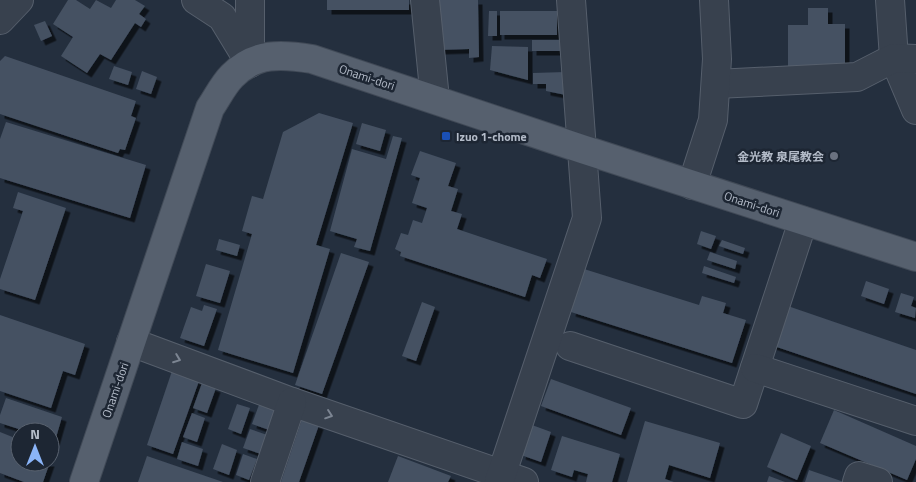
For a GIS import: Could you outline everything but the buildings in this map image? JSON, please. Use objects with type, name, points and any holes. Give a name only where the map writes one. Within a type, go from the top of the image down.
[{"type":"main road","name":"Onami-dori","points":[[84,482],[210,108],[232,76],[250,63],[269,56],[292,56],[312,59],[582,150],[916,257]]},
{"type":"street","points":[[0,20],[19,0]]},
{"type":"street","points":[[196,0],[222,17],[250,63]]},
{"type":"street","points":[[250,0],[250,63]]},
{"type":"street","points":[[426,0],[435,99]]},
{"type":"street","points":[[131,342],[508,480],[587,218],[571,0]]},
{"type":"street","points":[[692,185],[714,120],[717,59],[714,0]]},
{"type":"street","points":[[890,0],[916,110]]},
{"type":"street","points":[[716,84],[857,77],[905,58]]},
{"type":"street","points":[[570,346],[743,404],[803,221]]},
{"type":"street","points":[[754,368],[916,420]]},
{"type":"street","points":[[265,482],[292,402]]},
{"type":"street","points":[[857,482],[859,476],[878,482]]},
{"type":"place","name":"Izuo 1-chome","points":[[446,136]]},
{"type":"place","name":"金光教 泉尾教会","points":[[834,156]]}]
